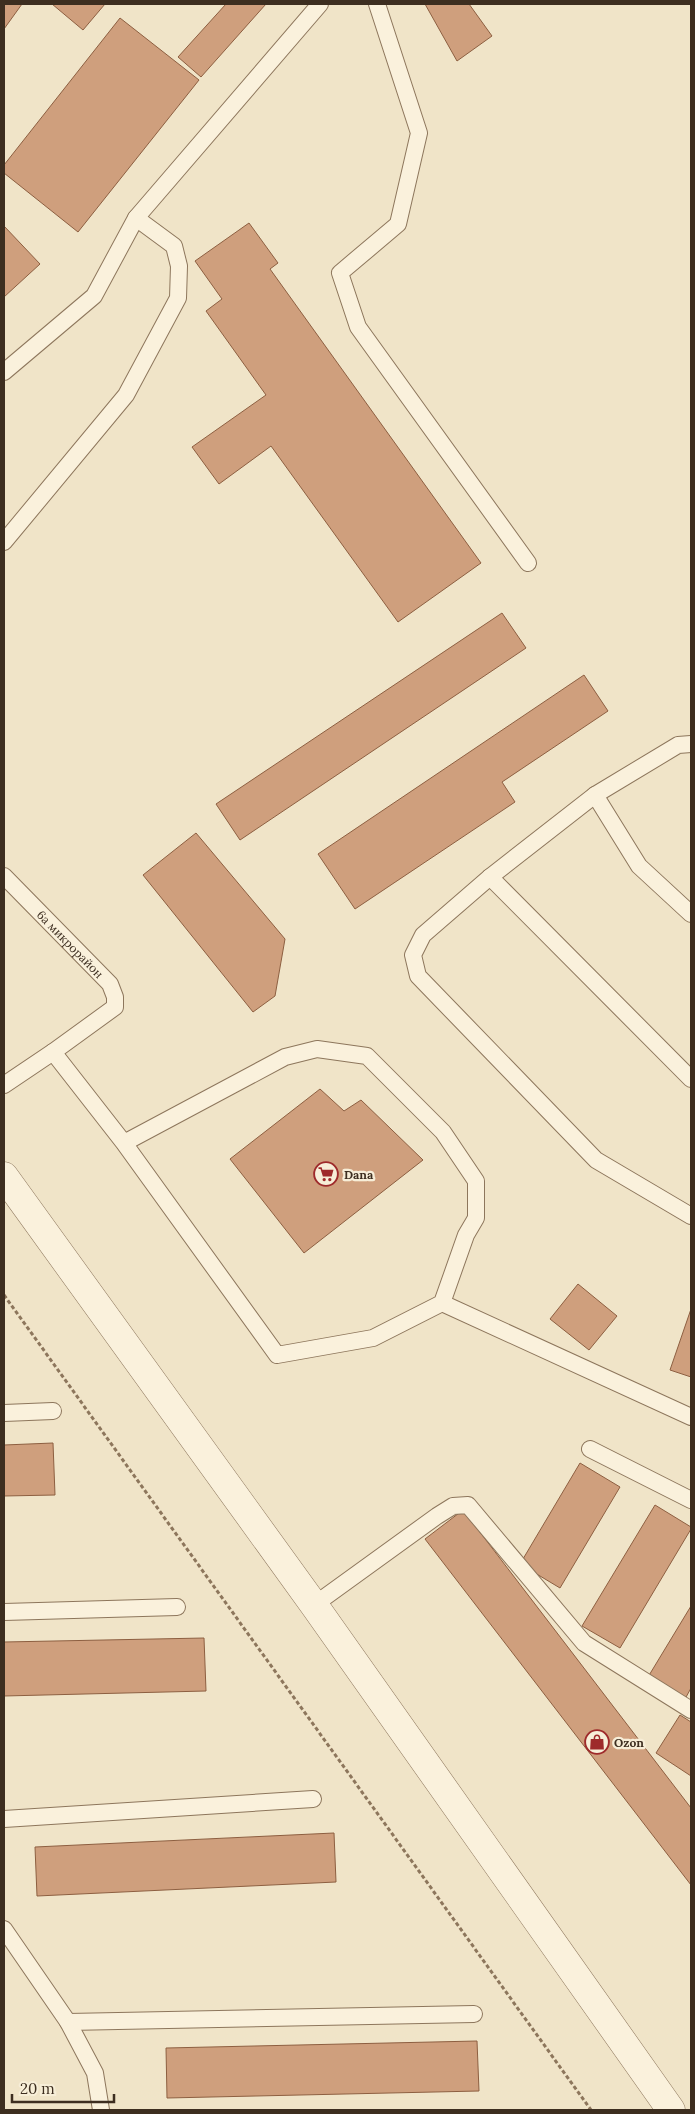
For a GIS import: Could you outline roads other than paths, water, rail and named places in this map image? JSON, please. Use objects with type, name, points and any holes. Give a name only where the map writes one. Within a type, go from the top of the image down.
[{"type":"street","points":[[4,1176],[314,1605],[671,2110]]},
{"type":"lane","points":[[4,372],[94,296],[136,218],[320,4]]},
{"type":"lane","points":[[377,4],[419,133],[398,224],[340,273],[358,326],[528,563]]},
{"type":"lane","points":[[4,542],[126,395],[178,298],[179,266],[174,246],[136,218]]},
{"type":"lane","points":[[691,744],[678,745],[595,795],[490,877],[423,936],[413,955],[418,976],[596,1160],[691,1216]]},
{"type":"lane","points":[[595,795],[639,866],[691,914]]},
{"type":"lane","name":"6а микрорайон","points":[[4,876],[92,964],[110,984],[115,997],[115,1007],[53,1052]]},
{"type":"lane","points":[[490,877],[691,1079]]},
{"type":"lane","points":[[4,1084],[53,1052],[124,1143],[276,1356],[373,1338],[442,1303],[466,1235],[476,1218],[476,1181],[443,1132],[367,1056],[317,1049],[285,1057],[124,1143]]},
{"type":"lane","points":[[442,1303],[691,1417]]},
{"type":"lane","points":[[4,1413],[53,1411]]},
{"type":"lane","points":[[590,1449],[691,1500]]},
{"type":"lane","points":[[314,1605],[437,1516],[453,1506],[468,1505],[584,1643],[691,1710]]},
{"type":"lane","points":[[4,1612],[177,1607]]},
{"type":"lane","points":[[4,1819],[313,1799]]},
{"type":"lane","points":[[4,1929],[68,2022],[95,2073],[101,2110]]},
{"type":"lane","points":[[68,2022],[474,2014]]},
{"type":"place","name":"Dana","points":[[326,1174]]},
{"type":"place","name":"Ozon","points":[[597,1742]]}]
